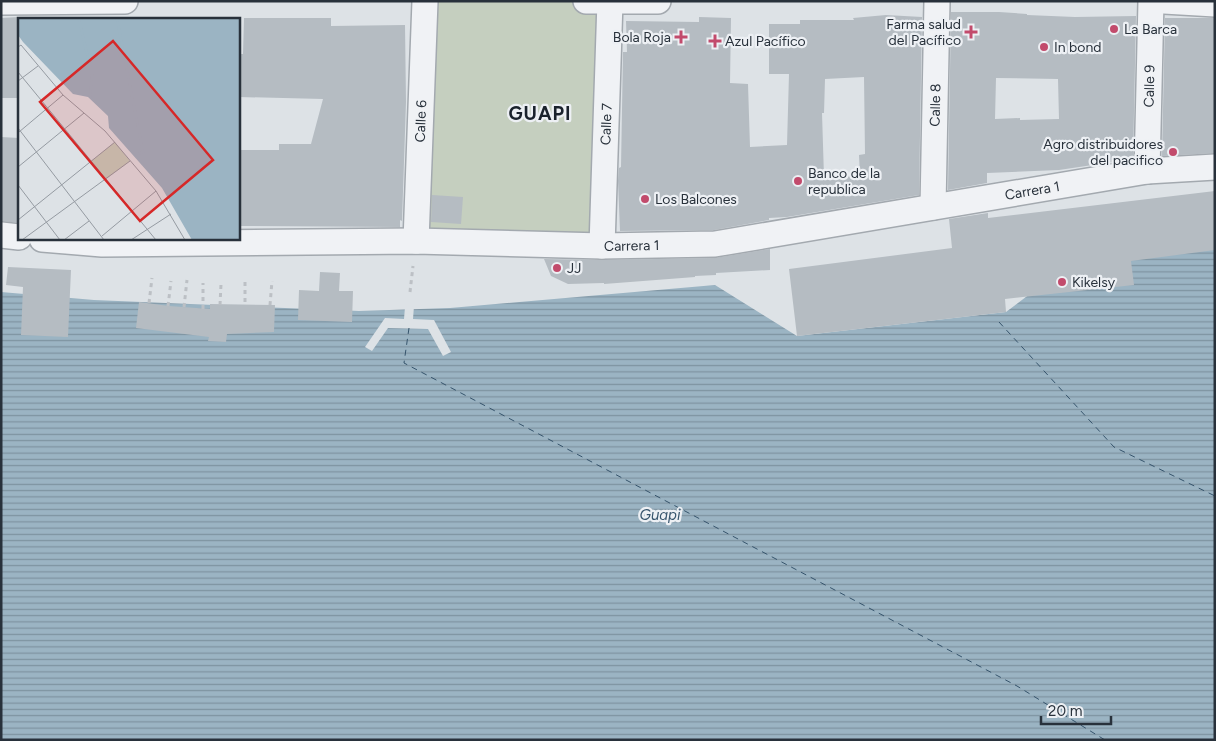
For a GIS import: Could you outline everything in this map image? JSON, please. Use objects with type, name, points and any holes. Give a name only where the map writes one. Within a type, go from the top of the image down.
[{"type":"street","points":[[101,1],[101,18]]},
{"type":"street","points":[[1,2],[125,1]]},
{"type":"street","name":"Calle 6","points":[[416,241],[425,1]]},
{"type":"street","points":[[586,1],[658,1]]},
{"type":"street","name":"Calle 8","points":[[933,207],[937,1]]},
{"type":"street","name":"Calle 9","points":[[1147,171],[1151,1]]},
{"type":"street","points":[[1164,1],[1215,4]]},
{"type":"street","name":"Calle 7","points":[[602,246],[610,2]]},
{"type":"street","name":"Carrera 1","points":[[72,240],[416,241],[602,246],[715,244],[1147,171],[1215,167]]},
{"type":"street","points":[[1,235],[18,237]]},
{"type":"path","points":[[149,303],[152,278]]},
{"type":"path","points":[[184,307],[187,280]]},
{"type":"path","points":[[168,306],[170,281]]},
{"type":"path","points":[[270,305],[272,281]]},
{"type":"path","points":[[245,282],[245,305]]},
{"type":"path","points":[[203,309],[204,283]]},
{"type":"path","points":[[220,284],[220,305]]},
{"type":"green space","points":[[425,1],[610,2],[602,246],[416,241]]},
{"type":"water","name":"Guapi","points":[[1215,224],[1215,740],[1,740],[1,292],[94,300],[359,311],[450,308],[715,285],[797,336],[1006,312],[1106,236]]},
{"type":"pier","points":[[414,306],[413,319],[434,320],[451,352],[443,356],[428,329],[388,328],[372,351],[365,347],[385,318],[404,319],[405,307]]},
{"type":"building","points":[[951,12],[999,12],[1075,17],[1136,16],[1133,159],[1059,170],[987,173],[987,183],[948,190]],"holes":[[[996,78],[1058,79],[1059,119],[995,119]]]},
{"type":"building","points":[[886,15],[922,17],[919,195],[787,217],[769,218],[769,220],[714,230],[620,231],[618,181],[619,168],[621,167],[623,52],[627,52],[626,21],[699,22],[699,17],[731,18],[730,83],[748,84],[750,147],[787,145],[789,74],[769,74],[769,24],[800,24],[800,20],[854,20],[853,18]],"holes":[[[864,77],[865,154],[859,155],[860,176],[824,177],[822,113],[824,113],[825,79]]]},
{"type":"building","points":[[19,17],[18,98],[1,98],[1,18]]},
{"type":"building","points":[[244,18],[331,18],[331,26],[405,25],[406,102],[402,221],[400,220],[400,227],[240,226],[240,150],[279,150],[279,144],[311,144],[323,99],[240,97],[240,54],[243,54]]},
{"type":"building","points":[[1165,18],[1215,18],[1215,153],[1162,156]]},
{"type":"building","points":[[1,137],[18,138],[18,223],[1,221]]},
{"type":"building","points":[[1215,191],[1215,250],[1131,261],[1134,285],[1005,299],[1006,312],[797,336],[789,269],[952,248],[949,219],[988,213],[988,218]]},
{"type":"building","points":[[432,195],[463,197],[461,224],[431,222]]},
{"type":"building","points":[[770,249],[770,270],[716,273],[716,275],[604,284],[568,284],[551,276],[544,259],[715,258]]},
{"type":"building","points":[[8,267],[71,270],[68,337],[21,335],[23,287],[6,285]]},
{"type":"building","points":[[320,272],[340,273],[339,291],[353,291],[352,322],[298,320],[299,290],[319,291]]},
{"type":"building","points":[[139,302],[210,309],[210,304],[275,305],[274,332],[227,334],[226,342],[208,341],[209,337],[136,328]]},
{"type":"ferry route","points":[[999,322],[1114,447],[1215,496]]},
{"type":"ferry route","points":[[409,328],[404,363],[1017,686],[1105,740]]},
{"type":"place","name":"La Barca","points":[[1114,29]]},
{"type":"place","name":"Farma salud del Pacífico","points":[[971,32]]},
{"type":"place","name":"Bola Roja","points":[[681,37]]},
{"type":"place","name":"Azul Pacífico","points":[[715,41]]},
{"type":"place","name":"In bond","points":[[1044,47]]},
{"type":"place","name":"Agro distribuidores del pacifico","points":[[1173,152]]},
{"type":"place","name":"Banco de la republica","points":[[798,181]]},
{"type":"place","name":"Los Balcones","points":[[645,199]]},
{"type":"place","name":"JJ","points":[[557,268]]},
{"type":"place","name":"Kikelsy","points":[[1062,282]]},
{"type":"district","name":"GUAPI","points":[[540,113]]}]
